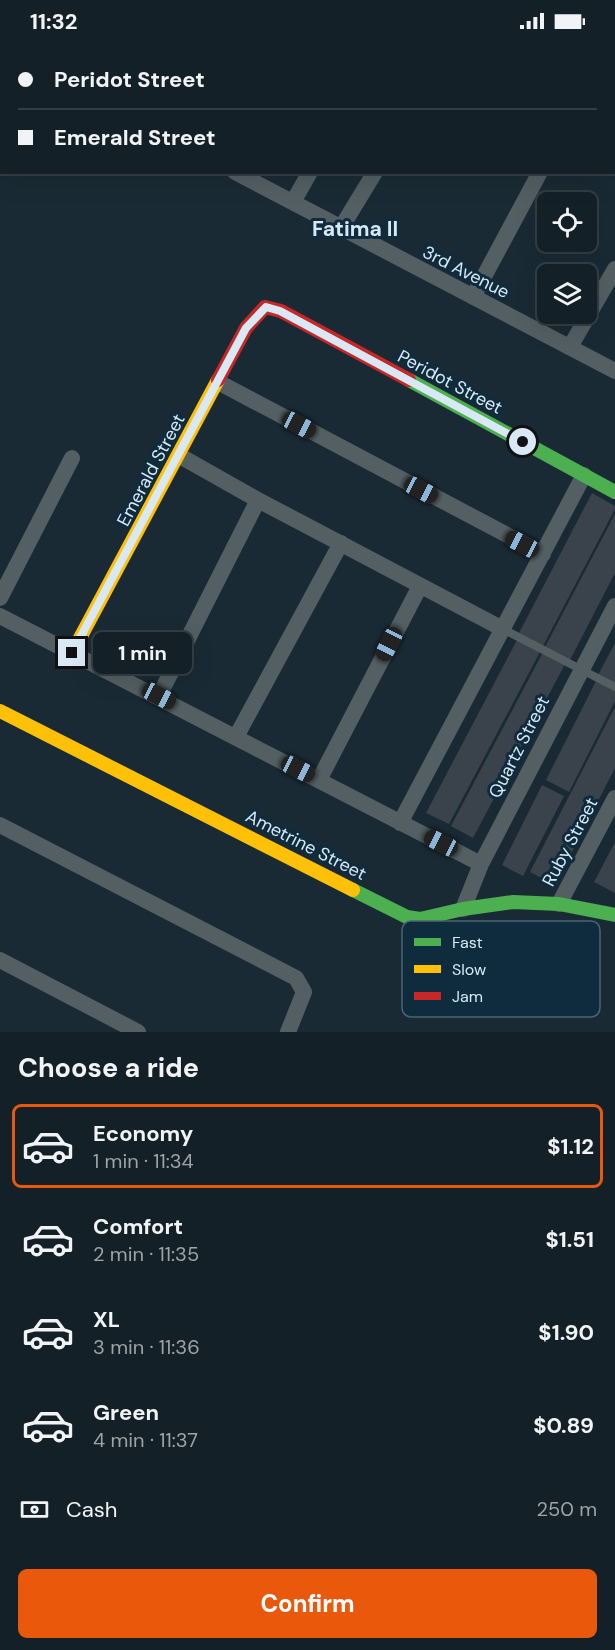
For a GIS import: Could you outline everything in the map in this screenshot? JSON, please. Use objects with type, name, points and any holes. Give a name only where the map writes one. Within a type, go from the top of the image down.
[{"type":"street","name":"3rd Avenue","points":[[239,174],[615,371]]},
{"type":"street","points":[[292,202],[309,174]]},
{"type":"street","points":[[341,228],[374,174]]},
{"type":"street","points":[[472,297],[539,174]]},
{"type":"street","points":[[570,347],[615,269]]},
{"type":"street","name":"Emerald Street","points":[[72,653],[180,456],[246,328],[266,307]]},
{"type":"street","name":"Peridot Street","points":[[266,307],[280,311],[615,492]]},
{"type":"street","points":[[218,382],[543,554]]},
{"type":"street","points":[[180,456],[258,500],[501,628]]},
{"type":"street","points":[[0,598],[72,458]]},
{"type":"street","points":[[400,823],[501,628],[584,475]]},
{"type":"street","points":[[159,696],[258,500]]},
{"type":"street","points":[[236,737],[341,543]]},
{"type":"street","points":[[319,780],[420,585]]},
{"type":"street","name":"Quartz Street","points":[[463,909],[481,864],[615,606]]},
{"type":"street","points":[[0,616],[481,864]]},
{"type":"street","name":"Ametrine Street","points":[[0,711],[407,917],[420,919],[463,909],[513,903],[559,904],[615,915]]},
{"type":"street","name":"Ruby Street","points":[[559,904],[615,798]]},
{"type":"street","points":[[0,825],[296,978],[304,992],[288,1032]]},
{"type":"street","points":[[0,960],[138,1032]]},
{"type":"lane","points":[[501,628],[615,687]]},
{"type":"building","points":[[592,493],[615,506],[615,509],[543,646],[519,633]]},
{"type":"building","points":[[615,514],[615,573],[570,660],[545,647]]},
{"type":"building","points":[[518,638],[541,650],[449,824],[426,813]]},
{"type":"building","points":[[615,643],[615,686],[597,677]]},
{"type":"building","points":[[543,652],[565,664],[473,838],[451,826]]},
{"type":"building","points":[[596,681],[615,690],[615,701],[569,792],[546,780]]},
{"type":"building","points":[[615,707],[615,768],[555,885],[530,872]]},
{"type":"building","points":[[542,785],[564,796],[523,876],[502,865]]},
{"type":"building","points":[[615,842],[615,893],[594,882]]},
{"type":"traffic: fast","points":[[409,380],[615,492]]},
{"type":"traffic: fast","points":[[353,890],[407,917],[420,919],[463,909],[513,902],[559,904],[615,915]]},
{"type":"traffic: slow","points":[[72,653],[218,380]]},
{"type":"traffic: slow","points":[[0,711],[353,890]]},
{"type":"traffic: jam","points":[[218,380],[246,328],[265,307],[281,311],[409,380]]},
{"type":"district","name":"Fatima II","points":[[355,229]]},
{"type":"route","points":[[72,653],[180,456],[246,328],[266,307],[280,311],[523,442]]}]
